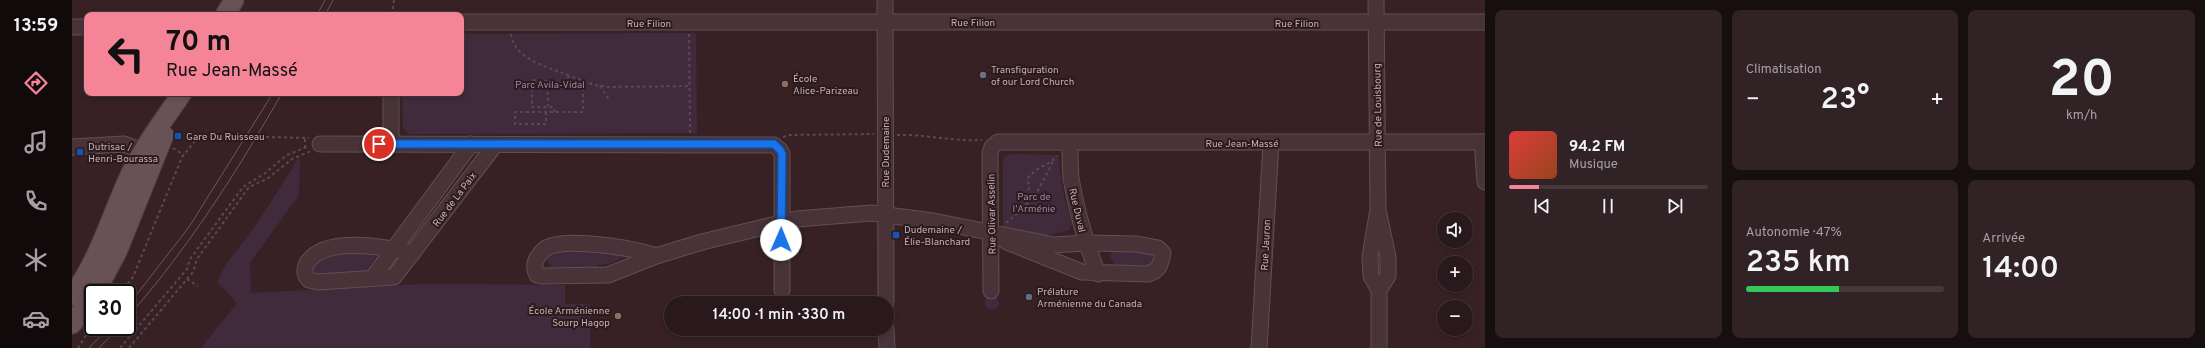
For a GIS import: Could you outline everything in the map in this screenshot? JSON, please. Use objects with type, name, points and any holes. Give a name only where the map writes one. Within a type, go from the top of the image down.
[{"type":"main road","points":[[227,12],[234,0]]},
{"type":"main road","points":[[100,284],[117,252],[149,154],[180,96]]},
{"type":"main road","points":[[72,296],[93,264],[128,179],[149,154]]},
{"type":"main road","points":[[72,324],[84,308]]},
{"type":"street","name":"Rue Dudemaine","points":[[885,0],[886,296]]},
{"type":"street","name":"Rue de Louisbourg","points":[[1376,0],[1378,210],[1388,257],[1388,276],[1379,290],[1379,348]]},
{"type":"street","name":"Rue Filion","points":[[464,22],[1485,22]]},
{"type":"street","points":[[72,28],[84,27]]},
{"type":"street","points":[[391,96],[391,144]]},
{"type":"street","points":[[320,144],[769,144],[780,142],[782,154],[782,290]]},
{"type":"street","name":"Rue Jean-Massé","points":[[998,142],[1064,148],[1271,143],[1484,142]]},
{"type":"street","name":"Rue Olivar Asselin","points":[[991,291],[996,230],[990,153],[992,147],[998,142]]},
{"type":"street","points":[[1484,142],[1485,182]]},
{"type":"street","name":"Rue Jauron","points":[[1259,348],[1271,143]]},
{"type":"street","points":[[72,147],[116,144],[130,145],[149,154]]},
{"type":"street","name":"Rue de La Paix","points":[[372,277],[471,144]]},
{"type":"street","name":"Rue de La Paix","points":[[413,253],[378,247],[325,248],[309,261],[305,272],[306,277],[313,282],[372,277],[394,277],[413,253],[495,144]]},
{"type":"street","name":"Rue Duval","points":[[1064,148],[1086,243],[1098,274]]},
{"type":"street","points":[[656,256],[624,247],[566,245],[546,248],[538,256],[534,265],[534,270],[537,275],[542,276],[608,275],[656,256],[702,242],[797,219],[841,214],[871,213],[996,230],[1054,245],[1086,243],[1151,246],[1158,248],[1163,253],[1161,265],[1152,273],[1138,275],[1082,272],[1007,242],[996,230]]},
{"type":"street","points":[[886,336],[887,348]]},
{"type":"path","points":[[392,12],[394,0]]},
{"type":"path","points":[[689,32],[690,134]]},
{"type":"path","points":[[511,33],[512,44],[518,51],[531,59],[583,81],[600,86],[689,86]]},
{"type":"path","points":[[555,112],[553,107],[532,107],[532,80],[562,82],[570,76]]},
{"type":"path","points":[[547,80],[548,107]]},
{"type":"path","points":[[546,112],[546,124],[515,124],[515,112],[546,112],[555,112],[583,112],[583,81]]},
{"type":"path","points":[[600,86],[610,101]]},
{"type":"path","points":[[179,134],[203,138],[236,138]]},
{"type":"path","points":[[780,142],[789,135],[877,134]]},
{"type":"path","points":[[894,135],[918,134],[970,141],[983,140]]},
{"type":"path","points":[[266,137],[314,138],[320,144]]},
{"type":"path","points":[[127,284],[133,277],[184,155],[195,141],[203,138]]},
{"type":"path","points":[[305,138],[305,148]]},
{"type":"path","points":[[120,348],[187,269],[190,260],[242,187],[264,174],[287,155],[320,144]]},
{"type":"path","points":[[129,348],[193,272],[197,259],[249,187],[267,179],[284,164],[312,151],[320,144]]},
{"type":"path","points":[[172,148],[184,155]]},
{"type":"path","points":[[996,230],[1024,208],[1036,194],[1054,160],[1064,148]]},
{"type":"path","points":[[1024,208],[1029,192],[1028,178],[1035,169],[1054,160]]},
{"type":"path","points":[[187,279],[198,286]]},
{"type":"path","points":[[78,348],[86,336]]},
{"type":"green space","name":"Parc Avila-Vidal","points":[[696,33],[697,133],[409,134],[403,128],[402,96],[464,96],[464,34]]},
{"type":"green space","name":"Parc de l'Arménie","points":[[1012,154],[1058,155],[1063,192],[1072,225],[1069,230],[1045,236],[1003,228],[1003,163],[1004,156]]},
{"type":"green space","points":[[300,156],[299,195],[250,263],[251,293],[427,284],[565,285],[565,304],[590,304],[590,348],[201,348],[237,303],[217,282],[224,267],[256,225]]},
{"type":"green space","points":[[1138,250],[1154,254],[1155,259],[1151,265],[1115,265],[1110,258],[1114,251]]},
{"type":"green space","points":[[553,251],[618,251],[625,256],[612,263],[598,265],[598,267],[552,267],[546,259],[547,256]]},
{"type":"green space","points":[[329,252],[374,252],[376,256],[366,272],[323,278],[315,274],[313,267]]},
{"type":"green space","points":[[992,296],[997,298],[999,303],[997,308],[992,310],[987,308],[985,303],[987,298]]},
{"type":"tram line","points":[[319,12],[325,0]]},
{"type":"tram line","points":[[327,12],[333,0]]},
{"type":"tram line","points":[[136,295],[189,227],[271,96]]},
{"type":"tram line","points":[[136,307],[191,238],[229,181],[280,96]]},
{"type":"tram line","points":[[89,348],[100,336]]},
{"type":"tram line","points":[[99,348],[110,336]]},
{"type":"place","name":"Transfiguration of our Lord Church","points":[[983,75]]},
{"type":"place","name":"École Alice-Parizeau","points":[[785,84]]},
{"type":"place","name":"Gare Du Ruisseau","points":[[178,136]]},
{"type":"place","name":"Dutrisac / Henri-Bourassa","points":[[80,152]]},
{"type":"place","name":"Dudemaine / Élie-Blanchard","points":[[896,235]]},
{"type":"place","name":"Prélature Arménienne du Canada","points":[[1029,297]]},
{"type":"place","name":"École Arménienne Sourp Hagop","points":[[618,316]]},
{"type":"route","points":[[379,144],[774,144],[778,147],[782,154],[781,240]]}]
